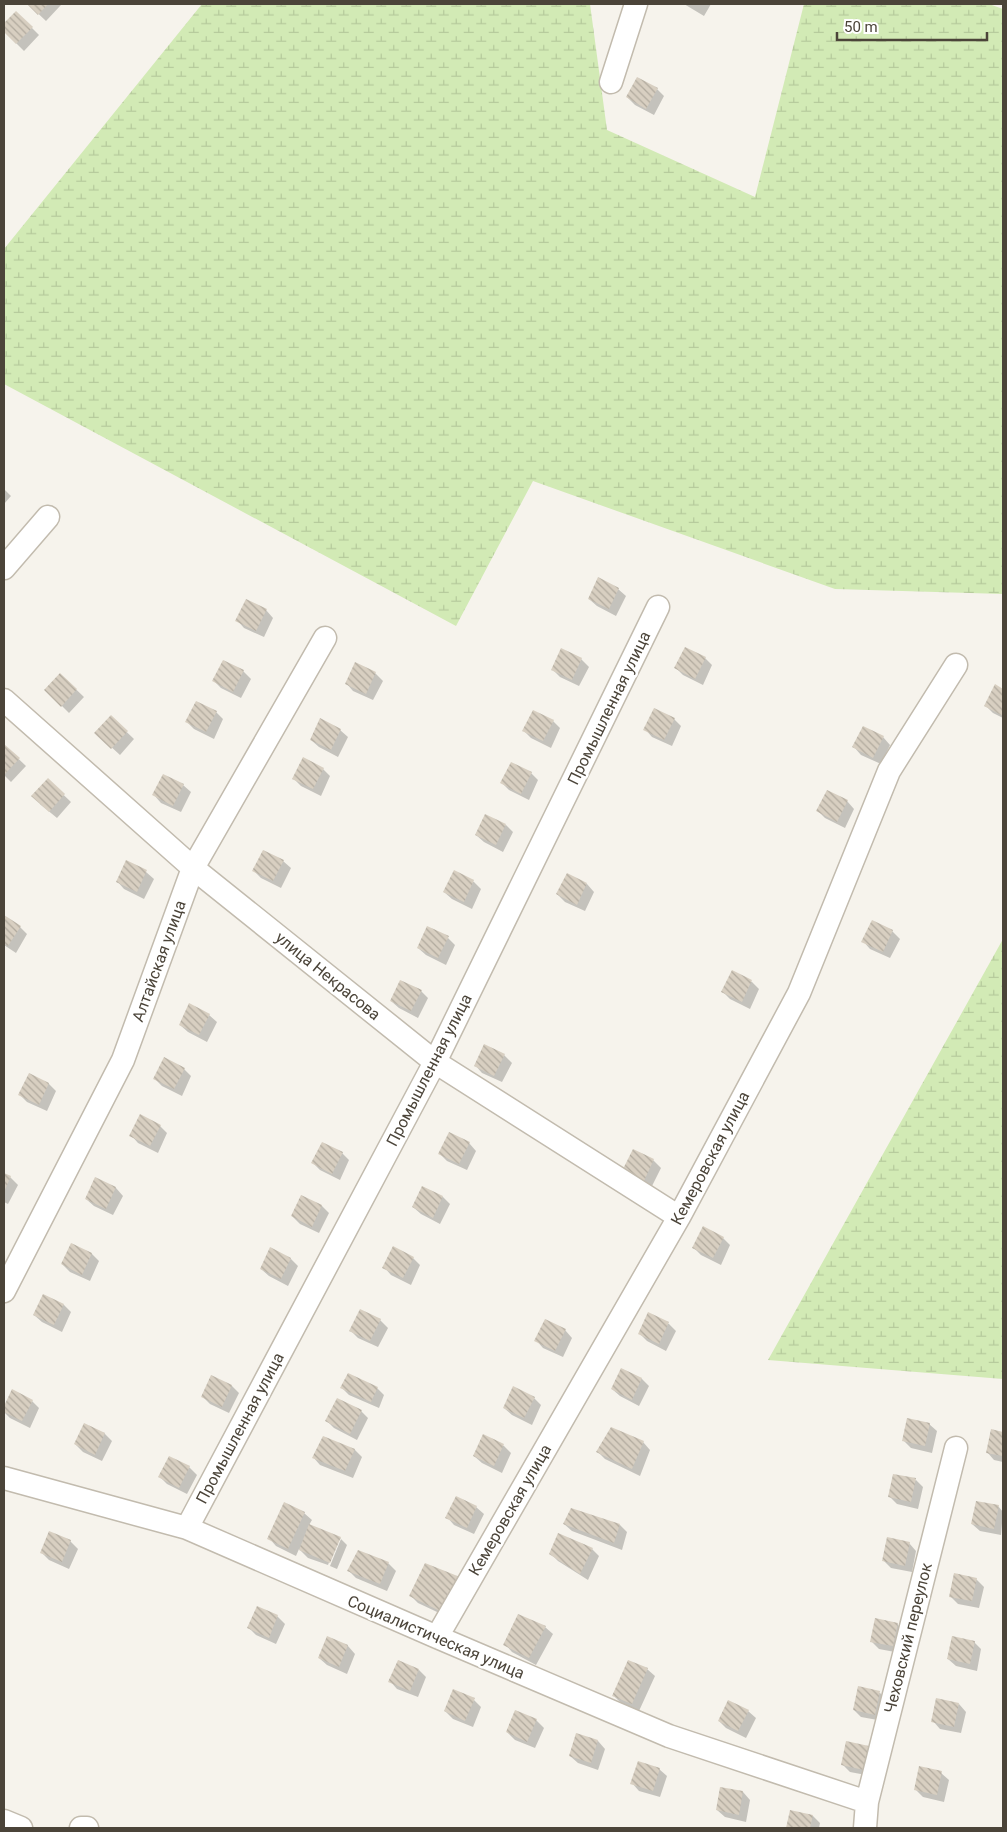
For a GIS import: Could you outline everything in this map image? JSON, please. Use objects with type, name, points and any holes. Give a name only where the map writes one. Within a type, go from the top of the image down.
[{"type":"street","points":[[611,82],[636,4]]},
{"type":"street","points":[[4,568],[48,517]]},
{"type":"street","name":"Промышленная улица","points":[[187,1528],[435,1062],[658,607]]},
{"type":"street","name":"Алтайская улица","points":[[4,1291],[123,1060],[193,868],[325,638]]},
{"type":"street","name":"Кемеровская улица","points":[[437,1638],[679,1217],[799,993],[890,771],[956,665]]},
{"type":"street","name":"улица Некрасова","points":[[4,700],[193,868],[435,1062],[679,1217]]},
{"type":"street","name":"Чеховский переулок","points":[[865,1828],[868,1802],[956,1448]]},
{"type":"street","name":"Социалистическая улица","points":[[4,1478],[187,1528],[437,1638],[669,1736],[868,1802]]},
{"type":"street","points":[[4,1821],[21,1828]]},
{"type":"street","points":[[81,1828],[87,1828]]},
{"type":"green space","points":[[202,4],[590,4],[607,130],[755,197],[804,4],[989,4],[1003,9],[1003,594],[835,589],[533,481],[456,626],[4,384],[4,249]]},
{"type":"green space","points":[[1003,939],[1003,1379],[768,1360]]},
{"type":"building","points":[[27,4],[48,4],[38,15]]},
{"type":"building","points":[[16,11],[33,27],[16,44],[4,32],[4,23]]},
{"type":"building","points":[[637,77],[658,88],[646,109],[626,97]]},
{"type":"building","points":[[598,577],[619,588],[609,609],[588,599]]},
{"type":"building","points":[[246,599],[267,609],[256,631],[235,621]]},
{"type":"building","points":[[685,647],[706,657],[695,679],[674,668]]},
{"type":"building","points":[[561,648],[582,658],[572,680],[551,670]]},
{"type":"building","points":[[223,660],[244,670],[233,692],[212,681]]},
{"type":"building","points":[[355,662],[376,672],[366,694],[345,684]]},
{"type":"building","points":[[60,673],[77,689],[61,707],[44,690]]},
{"type":"building","points":[[995,684],[1003,689],[1003,716],[984,706]]},
{"type":"building","points":[[196,701],[217,711],[206,732],[185,722]]},
{"type":"building","points":[[654,708],[675,718],[664,740],[643,730]]},
{"type":"building","points":[[533,710],[554,720],[543,741],[522,731]]},
{"type":"building","points":[[111,715],[128,731],[111,749],[94,733]]},
{"type":"building","points":[[320,718],[341,729],[331,750],[310,740]]},
{"type":"building","points":[[863,726],[884,736],[873,758],[852,747]]},
{"type":"building","points":[[4,744],[20,758],[4,775]]},
{"type":"building","points":[[303,757],[324,768],[313,789],[292,779]]},
{"type":"building","points":[[511,762],[532,772],[521,794],[500,783]]},
{"type":"building","points":[[163,774],[184,784],[173,806],[152,795]]},
{"type":"building","points":[[48,778],[65,794],[49,812],[31,796]]},
{"type":"building","points":[[827,790],[848,800],[837,822],[816,811]]},
{"type":"building","points":[[485,814],[506,824],[496,845],[475,835]]},
{"type":"building","points":[[263,850],[284,860],[273,881],[252,871]]},
{"type":"building","points":[[126,860],[147,870],[137,892],[116,882]]},
{"type":"building","points":[[454,870],[474,880],[464,902],[443,892]]},
{"type":"building","points":[[567,873],[587,883],[577,905],[556,894]]},
{"type":"building","points":[[4,915],[21,926],[8,946],[4,944]]},
{"type":"building","points":[[872,920],[893,930],[883,952],[861,942]]},
{"type":"building","points":[[427,926],[449,936],[438,958],[417,948]]},
{"type":"building","points":[[732,970],[752,980],[742,1002],[721,992]]},
{"type":"building","points":[[400,980],[422,990],[411,1011],[390,1001]]},
{"type":"building","points":[[189,1003],[210,1014],[199,1035],[179,1025]]},
{"type":"building","points":[[484,1044],[505,1054],[494,1076],[474,1066]]},
{"type":"building","points":[[164,1057],[185,1068],[174,1089],[153,1079]]},
{"type":"building","points":[[29,1073],[49,1083],[39,1105],[18,1095]]},
{"type":"building","points":[[140,1114],[161,1125],[150,1146],[129,1136]]},
{"type":"building","points":[[449,1132],[470,1142],[459,1164],[438,1154]]},
{"type":"building","points":[[322,1142],[343,1152],[332,1174],[311,1163]]},
{"type":"building","points":[[633,1149],[654,1159],[644,1181],[622,1171]]},
{"type":"building","points":[[4,1173],[11,1176],[4,1192]]},
{"type":"building","points":[[95,1177],[116,1187],[106,1209],[85,1199]]},
{"type":"building","points":[[422,1186],[443,1196],[433,1218],[412,1207]]},
{"type":"building","points":[[301,1195],[322,1205],[312,1227],[291,1216]]},
{"type":"building","points":[[703,1226],[724,1237],[713,1258],[692,1248]]},
{"type":"building","points":[[71,1243],[92,1253],[82,1275],[61,1264]]},
{"type":"building","points":[[393,1246],[414,1257],[403,1278],[382,1268]]},
{"type":"building","points":[[270,1247],[291,1258],[281,1279],[260,1269]]},
{"type":"building","points":[[43,1294],[64,1304],[54,1325],[33,1315]]},
{"type":"building","points":[[360,1309],[381,1319],[370,1341],[349,1331]]},
{"type":"building","points":[[648,1312],[669,1322],[659,1344],[638,1334]]},
{"type":"building","points":[[545,1319],[566,1329],[555,1351],[534,1341]]},
{"type":"building","points":[[621,1368],[642,1378],[632,1400],[611,1389]]},
{"type":"building","points":[[348,1373],[378,1387],[371,1402],[340,1388]]},
{"type":"building","points":[[211,1375],[232,1385],[222,1407],[201,1397]]},
{"type":"building","points":[[513,1386],[535,1397],[524,1418],[503,1408]]},
{"type":"building","points":[[12,1389],[33,1400],[22,1421],[4,1412],[4,1406]]},
{"type":"building","points":[[337,1398],[362,1410],[350,1434],[325,1421]]},
{"type":"building","points":[[907,1418],[930,1423],[925,1446],[902,1441]]},
{"type":"building","points":[[84,1423],[105,1433],[95,1455],[74,1444]]},
{"type":"building","points":[[611,1427],[644,1441],[632,1469],[596,1452]]},
{"type":"building","points":[[991,1429],[1003,1432],[1003,1456],[986,1453]]},
{"type":"building","points":[[483,1434],[504,1444],[494,1466],[473,1456]]},
{"type":"building","points":[[323,1436],[355,1449],[345,1471],[312,1458]]},
{"type":"building","points":[[169,1456],[190,1466],[179,1488],[158,1477]]},
{"type":"building","points":[[893,1474],[916,1478],[911,1502],[888,1497]]},
{"type":"building","points":[[456,1496],[477,1506],[467,1528],[445,1518]]},
{"type":"building","points":[[976,1501],[999,1505],[994,1529],[971,1524]]},
{"type":"building","points":[[284,1502],[305,1512],[288,1549],[267,1539]]},
{"type":"building","points":[[571,1508],[620,1524],[614,1543],[563,1524]]},
{"type":"building","points":[[309,1524],[341,1537],[330,1563],[299,1550]]},
{"type":"building","points":[[49,1531],[71,1540],[62,1562],[40,1553]]},
{"type":"building","points":[[558,1533],[593,1548],[580,1574],[549,1554]]},
{"type":"building","points":[[887,1537],[910,1542],[905,1566],[882,1561]]},
{"type":"building","points":[[358,1550],[389,1562],[380,1584],[347,1571]]},
{"type":"building","points":[[425,1563],[460,1577],[444,1613],[409,1596]]},
{"type":"building","points":[[954,1573],[977,1578],[972,1601],[949,1597]]},
{"type":"building","points":[[257,1606],[278,1615],[269,1638],[247,1628]]},
{"type":"building","points":[[518,1614],[546,1626],[529,1658],[503,1645]]},
{"type":"building","points":[[875,1618],[898,1623],[893,1646],[870,1642]]},
{"type":"building","points":[[327,1636],[348,1645],[339,1667],[318,1658]]},
{"type":"building","points":[[952,1636],[975,1641],[970,1664],[947,1659]]},
{"type":"building","points":[[398,1660],[419,1669],[410,1691],[388,1682]]},
{"type":"building","points":[[628,1660],[648,1668],[632,1704],[612,1696]]},
{"type":"building","points":[[858,1686],[880,1691],[875,1715],[853,1710]]},
{"type":"building","points":[[453,1689],[475,1698],[465,1721],[444,1711]]},
{"type":"building","points":[[936,1698],[959,1703],[954,1727],[931,1722]]},
{"type":"building","points":[[728,1700],[749,1710],[738,1731],[718,1721]]},
{"type":"building","points":[[515,1710],[537,1719],[527,1742],[506,1732]]},
{"type":"building","points":[[576,1733],[598,1740],[591,1763],[569,1756]]},
{"type":"building","points":[[846,1741],[869,1746],[864,1770],[841,1765]]},
{"type":"building","points":[[638,1761],[660,1768],[653,1791],[630,1784]]},
{"type":"building","points":[[919,1766],[942,1771],[937,1795],[914,1790]]},
{"type":"building","points":[[720,1787],[743,1791],[739,1815],[716,1810]]},
{"type":"building","points":[[790,1810],[813,1815],[810,1828],[786,1828]]}]
